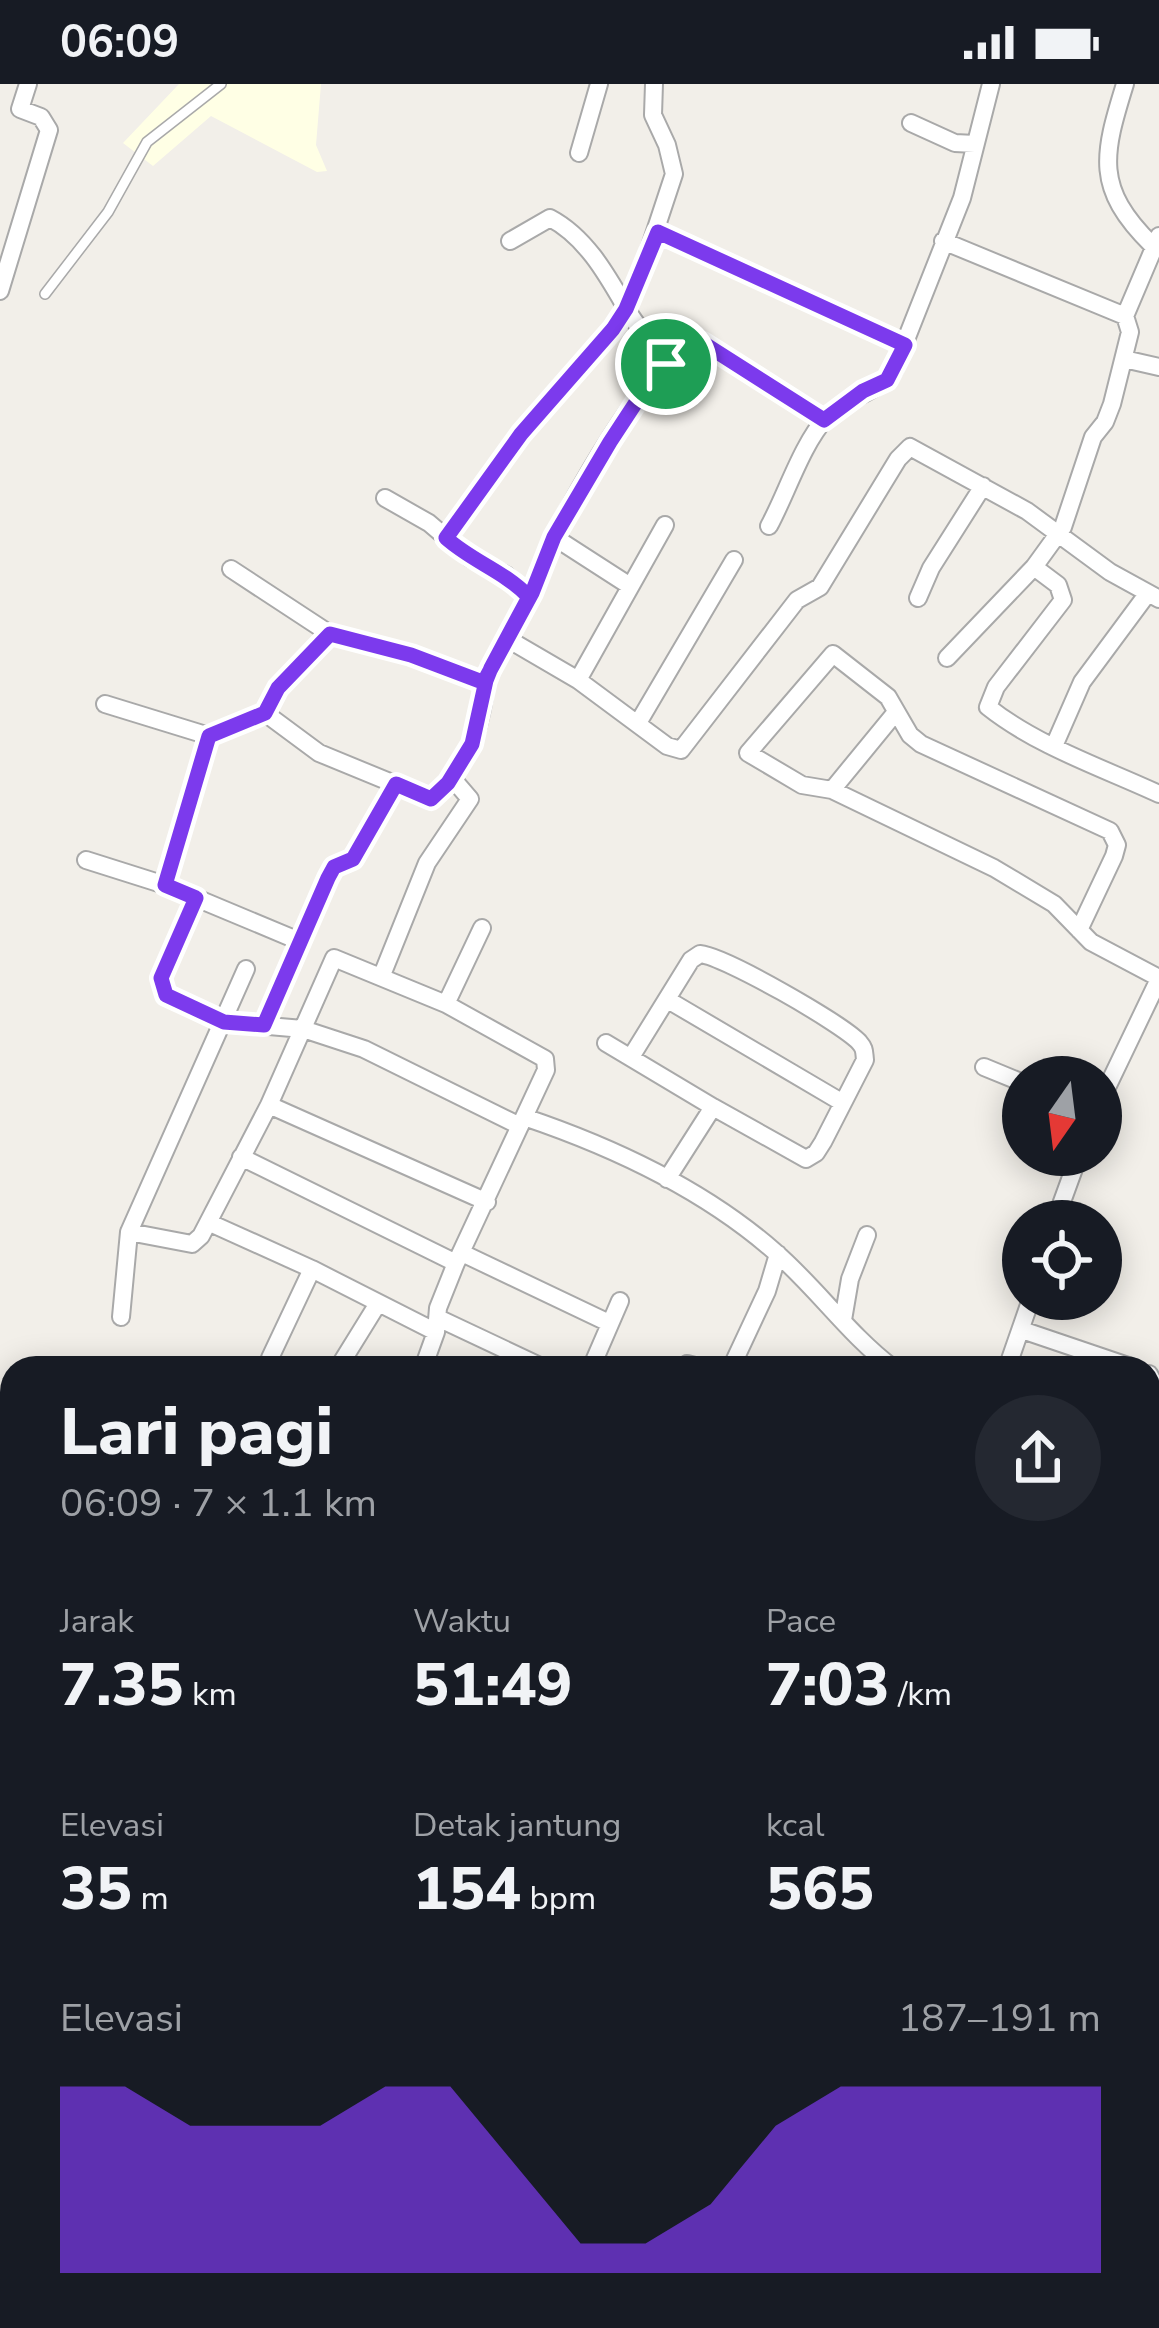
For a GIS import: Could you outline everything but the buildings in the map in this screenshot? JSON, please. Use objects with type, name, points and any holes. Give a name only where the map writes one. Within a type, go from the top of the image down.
[{"type":"street","points":[[20,109],[28,84]]},
{"type":"street","points":[[579,153],[598,84]]},
{"type":"street","points":[[446,538],[521,434],[579,371],[626,309],[658,232],[674,174],[653,115],[654,84]]},
{"type":"street","points":[[769,526],[824,420],[887,380],[905,345],[962,198],[991,84]]},
{"type":"street","points":[[947,658],[1034,567],[1058,535],[1094,436],[1106,422],[1130,332],[1125,316],[1156,240],[1125,214],[1108,176],[1106,143],[1126,84]]},
{"type":"street","points":[[0,102],[41,117],[49,130],[0,291]]},
{"type":"street","points":[[911,124],[955,143],[975,144]]},
{"type":"street","points":[[510,241],[544,221],[556,221],[610,277],[626,309],[666,364]]},
{"type":"street","points":[[658,232],[905,345]]},
{"type":"street","points":[[943,241],[1125,316]]},
{"type":"street","points":[[265,713],[320,753],[431,799],[452,778],[472,744],[485,683],[554,537],[610,442],[666,364],[687,344],[703,343],[824,420]]},
{"type":"street","points":[[1124,359],[1159,367]]},
{"type":"street","points":[[506,638],[578,680],[667,746],[681,750],[797,600],[820,586],[904,450],[917,448],[1028,511],[1153,596],[1082,682],[1054,746]]},
{"type":"street","points":[[918,598],[931,568],[983,486]]},
{"type":"street","points":[[385,498],[423,519],[470,558],[506,575],[529,597]]},
{"type":"street","points":[[578,680],[665,525]]},
{"type":"street","points":[[554,537],[630,586]]},
{"type":"street","points":[[638,723],[734,560]]},
{"type":"street","points":[[1034,567],[1058,585],[1064,600],[996,687],[988,705],[1004,720],[1159,794]]},
{"type":"street","points":[[230,569],[330,634],[411,655],[485,683]]},
{"type":"street","points":[[105,704],[209,736],[265,713],[278,688],[330,634]]},
{"type":"street","points":[[1078,930],[1114,856],[1117,844],[1110,831],[921,743],[910,735],[888,697],[832,655],[748,753],[802,785],[832,790],[1036,891],[1066,915],[1078,930],[1091,942],[1159,979],[1122,1056]]},
{"type":"street","points":[[832,790],[896,712]]},
{"type":"street","points":[[165,885],[209,736]]},
{"type":"street","points":[[382,975],[427,862],[470,799],[452,778]]},
{"type":"street","points":[[264,1025],[334,867],[353,859],[396,784]]},
{"type":"street","points":[[86,860],[165,885],[298,941]]},
{"type":"street","points":[[196,898],[161,978],[166,995],[224,1022],[303,1030],[364,1048],[522,1121],[569,1130],[667,1179],[708,1202],[778,1254],[880,1356]]},
{"type":"street","points":[[446,1004],[482,928]]},
{"type":"street","points":[[606,1043],[806,1159],[816,1153],[865,1060],[859,1042],[723,959],[700,955],[691,960],[631,1057]]},
{"type":"street","points":[[129,1232],[192,1244],[210,1223],[269,1105],[334,958],[382,975],[545,1059],[546,1070],[438,1308],[427,1356]]},
{"type":"street","points":[[121,1317],[129,1232],[247,969]]},
{"type":"street","points":[[668,1000],[843,1103]]},
{"type":"street","points":[[984,1067],[1002,1075]]},
{"type":"street","points":[[269,1105],[487,1202]]},
{"type":"street","points":[[667,1179],[713,1107]]},
{"type":"street","points":[[241,1157],[609,1323]]},
{"type":"street","points":[[210,1223],[313,1269],[377,1305],[514,1356]]},
{"type":"street","points":[[843,1320],[850,1279],[867,1235]]},
{"type":"street","points":[[736,1356],[767,1292],[778,1254]]},
{"type":"street","points":[[271,1356],[313,1269]]},
{"type":"street","points":[[596,1356],[620,1301]]},
{"type":"street","points":[[345,1356],[377,1305]]},
{"type":"street","points":[[1012,1356],[1025,1320]]},
{"type":"street","points":[[1022,1330],[1099,1356]]},
{"type":"street","points":[[0,1403],[0,1425]]},
{"type":"lane","points":[[45,295],[108,212],[147,142],[221,84]]},
{"type":"shaded area","points":[[179,84],[321,84],[316,145],[327,171],[317,172],[211,116],[153,166],[123,143]]},
{"type":"route","points":[[666,364],[587,477],[554,537],[532,593],[487,676],[478,726],[462,764],[431,799],[396,784],[353,859],[334,867],[264,1025],[224,1022],[166,995],[161,978],[196,898],[165,885],[209,736],[265,713],[278,688],[330,634],[442,664],[485,683],[487,676],[506,638],[529,597],[506,575],[470,558],[446,538],[521,434],[613,329],[637,286],[658,232],[905,345],[882,385],[863,391],[824,420],[703,343],[687,344],[666,364]]}]
